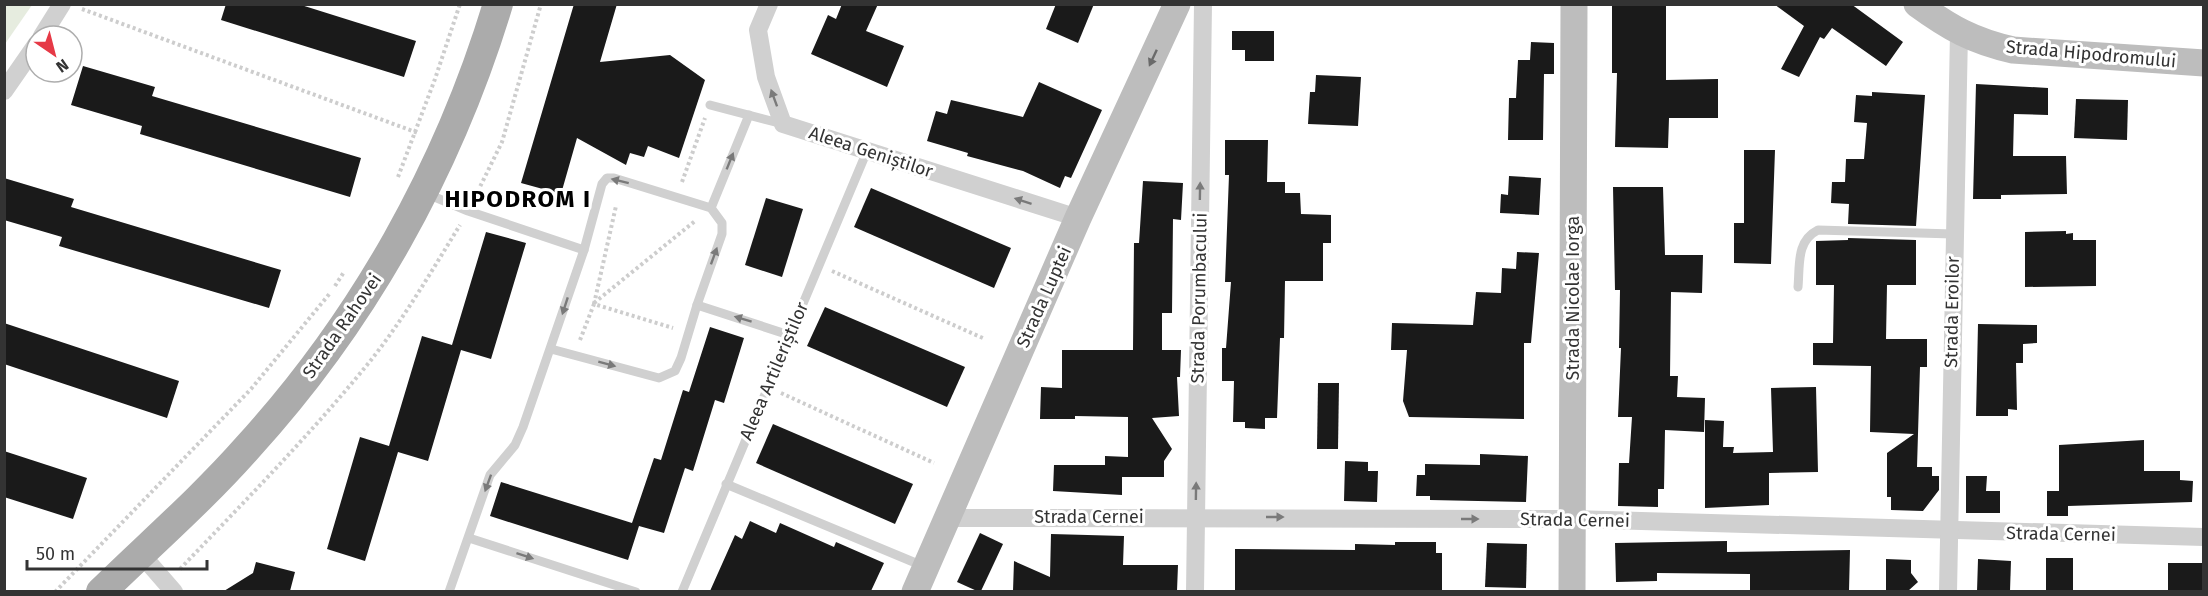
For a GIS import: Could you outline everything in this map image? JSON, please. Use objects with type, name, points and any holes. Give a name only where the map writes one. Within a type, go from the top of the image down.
[{"type":"main road","name":"Strada Rahovei","points":[[101,591],[247,449],[328,350],[398,240],[424,193],[447,145],[498,4]]},
{"type":"street","points":[[769,4],[758,30],[766,77],[783,124]]},
{"type":"street","name":"Strada Luptei","points":[[920,579],[1078,218],[1177,4]]},
{"type":"street","name":"Strada Porumbacului","points":[[1195,591],[1203,4]]},
{"type":"street","name":"Strada Nicolae Iorga","points":[[1572,591],[1574,4]]},
{"type":"street","name":"Strada Hipodromului","points":[[1917,4],[1948,20],[1985,44],[2013,50],[2204,63]]},
{"type":"street","points":[[54,24],[71,7]]},
{"type":"street","name":"Strada Eroilor","points":[[1948,20],[1953,234],[1948,591]]},
{"type":"street","points":[[4,91],[24,62]]},
{"type":"street","name":"Aleea Geniștilor","points":[[783,124],[1078,218]]},
{"type":"street","name":"Strada Cernei","points":[[947,518],[1572,519],[2204,537]]},
{"type":"street","points":[[141,554],[174,591]]},
{"type":"lane","points":[[710,105],[783,124]]},
{"type":"lane","points":[[711,208],[749,115]]},
{"type":"lane","name":"Aleea Artileriștilor","points":[[682,591],[867,151]]},
{"type":"lane","points":[[449,591],[490,475],[514,445],[551,349],[584,250],[602,184],[607,178],[614,178],[711,208],[722,223],[722,234],[675,371],[660,378],[551,349]]},
{"type":"lane","points":[[424,193],[468,211],[584,250]]},
{"type":"lane","points":[[1798,287],[1802,244],[1807,237],[1818,230],[1953,234]]},
{"type":"lane","points":[[696,305],[789,335]]},
{"type":"lane","points":[[726,484],[920,579]]},
{"type":"lane","points":[[469,538],[636,591]]},
{"type":"path","points":[[396,181],[416,133],[460,4]]},
{"type":"path","points":[[71,7],[447,145]]},
{"type":"path","points":[[677,197],[710,105]]},
{"type":"path","points":[[574,355],[594,304],[617,200],[602,184]]},
{"type":"path","points":[[594,304],[711,208]]},
{"type":"path","points":[[56,591],[251,388],[300,332],[349,264]]},
{"type":"path","points":[[819,266],[985,339]]},
{"type":"path","points":[[594,304],[688,333]]},
{"type":"path","points":[[767,387],[934,463]]},
{"type":"shaded area","points":[[4,5],[32,5],[5,44]]},
{"type":"building","points":[[226,4],[298,4],[416,41],[404,77],[221,20]]},
{"type":"building","points":[[574,4],[617,4],[600,62],[670,55],[705,80],[679,158],[648,146],[644,157],[630,153],[626,165],[577,138],[561,194],[521,183]]},
{"type":"building","points":[[842,4],[878,4],[866,31],[904,46],[887,87],[811,54],[828,15],[836,19]]},
{"type":"building","points":[[1056,4],[1094,4],[1078,43],[1046,29]]},
{"type":"building","points":[[1612,4],[1666,4],[1666,80],[1718,79],[1718,118],[1669,118],[1668,148],[1615,147],[1617,73],[1612,73]]},
{"type":"building","points":[[1774,4],[1851,4],[1903,42],[1886,66],[1832,28],[1824,39],[1820,37],[1799,77],[1781,69],[1804,26]]},
{"type":"building","points":[[1232,31],[1274,31],[1274,61],[1245,61],[1245,50],[1232,50]]},
{"type":"building","points":[[1531,42],[1554,43],[1554,74],[1544,74],[1543,140],[1508,140],[1509,98],[1516,98],[1518,60],[1530,60]]},
{"type":"building","points":[[84,66],[155,87],[152,96],[361,158],[350,197],[140,134],[142,126],[71,105],[77,84],[84,84]]},
{"type":"building","points":[[1316,75],[1361,77],[1358,126],[1308,124],[1310,92],[1315,92]]},
{"type":"building","points":[[1039,82],[1102,110],[1071,178],[1065,176],[1060,188],[1023,171],[967,156],[968,153],[927,141],[936,111],[947,114],[951,100],[1023,117]]},
{"type":"building","points":[[1976,84],[2048,88],[2048,115],[2014,114],[2013,156],[2066,156],[2067,194],[2001,195],[2001,199],[1973,199]]},
{"type":"building","points":[[1872,92],[1925,95],[1916,226],[1848,224],[1849,204],[1831,203],[1832,182],[1845,182],[1846,159],[1864,159],[1867,123],[1854,122],[1856,95],[1872,96]]},
{"type":"building","points":[[2076,99],[2128,100],[2127,140],[2074,138]]},
{"type":"building","points":[[1225,140],[1268,140],[1267,182],[1285,182],[1285,193],[1300,193],[1301,214],[1331,215],[1331,243],[1323,243],[1323,281],[1285,281],[1284,338],[1280,338],[1277,418],[1265,418],[1265,429],[1245,428],[1245,422],[1233,422],[1234,381],[1222,381],[1222,348],[1226,348],[1231,282],[1225,282],[1229,175],[1225,175]]},
{"type":"building","points":[[1744,150],[1775,150],[1771,264],[1734,263],[1734,223],[1744,223]]},
{"type":"building","points":[[1509,176],[1541,178],[1539,215],[1500,213],[1501,194],[1508,195]]},
{"type":"building","points":[[4,178],[74,199],[71,207],[281,270],[269,308],[59,246],[62,237],[4,220]]},
{"type":"building","points":[[1143,181],[1183,183],[1181,220],[1173,219],[1172,313],[1162,313],[1162,350],[1181,350],[1180,377],[1177,377],[1179,416],[1152,418],[1172,449],[1164,461],[1164,477],[1122,477],[1122,495],[1053,491],[1054,465],[1105,465],[1105,456],[1128,457],[1128,417],[1075,416],[1075,419],[1040,419],[1041,387],[1062,388],[1062,350],[1133,350],[1134,243],[1139,243]]},
{"type":"building","points":[[1613,187],[1663,187],[1665,255],[1703,255],[1702,293],[1671,292],[1670,376],[1678,376],[1677,397],[1705,398],[1704,432],[1665,430],[1664,489],[1658,489],[1658,507],[1618,506],[1619,463],[1629,463],[1632,417],[1618,417],[1621,348],[1619,348],[1620,290],[1615,290]]},
{"type":"building","points":[[871,188],[1011,248],[994,288],[854,227]]},
{"type":"building","points":[[766,198],[803,209],[782,277],[745,265]]},
{"type":"building","points":[[2066,231],[2066,234],[2073,233],[2073,240],[2096,240],[2096,286],[2025,287],[2025,232]]},
{"type":"building","points":[[486,232],[526,243],[491,359],[461,350],[428,461],[398,452],[365,561],[327,549],[360,437],[389,446],[422,336],[452,345]]},
{"type":"building","points":[[1848,238],[1916,240],[1916,285],[1887,285],[1886,339],[1927,339],[1927,367],[1920,367],[1917,467],[1932,467],[1932,476],[1939,476],[1939,490],[1923,511],[1891,510],[1891,497],[1887,497],[1887,453],[1914,434],[1870,432],[1871,366],[1813,365],[1813,343],[1833,343],[1834,285],[1816,285],[1816,241],[1848,240]]},
{"type":"building","points":[[1517,252],[1539,253],[1531,343],[1524,343],[1524,419],[1409,417],[1403,401],[1407,350],[1391,350],[1392,323],[1473,325],[1476,292],[1501,293],[1502,268],[1516,269]]},
{"type":"building","points":[[825,307],[965,367],[947,407],[807,346]]},
{"type":"building","points":[[4,323],[179,381],[167,418],[4,364]]},
{"type":"building","points":[[1978,324],[2037,325],[2037,343],[2023,344],[2023,363],[2016,363],[2017,410],[2008,409],[2008,416],[1976,416]]},
{"type":"building","points":[[710,327],[744,338],[724,403],[715,400],[693,471],[685,468],[664,533],[639,526],[628,560],[490,516],[501,482],[632,523],[654,458],[661,460],[683,390],[689,392]]},
{"type":"building","points":[[1318,383],[1339,383],[1338,449],[1317,449]]},
{"type":"building","points":[[1816,387],[1818,472],[1769,473],[1769,505],[1705,508],[1705,420],[1724,421],[1723,447],[1734,447],[1733,453],[1773,452],[1771,388]]},
{"type":"building","points":[[773,424],[913,484],[895,524],[756,463]]},
{"type":"building","points":[[2144,440],[2144,471],[2180,471],[2180,480],[2193,481],[2192,502],[2068,506],[2068,516],[2047,516],[2047,491],[2059,491],[2059,445]]},
{"type":"building","points":[[4,451],[87,478],[73,519],[4,497]]},
{"type":"building","points":[[1480,454],[1528,456],[1526,502],[1430,500],[1430,496],[1416,496],[1417,475],[1425,475],[1425,464],[1480,465]]},
{"type":"building","points":[[1345,461],[1368,462],[1368,471],[1378,471],[1377,502],[1344,501]]},
{"type":"building","points":[[1966,476],[1987,476],[1986,491],[2000,491],[2000,513],[1966,513]]},
{"type":"building","points":[[750,521],[776,533],[780,523],[834,547],[836,542],[884,563],[871,591],[710,591],[735,535],[742,539]]},
{"type":"building","points":[[980,533],[1003,544],[981,591],[977,591],[957,582]]},
{"type":"building","points":[[1051,534],[1124,536],[1123,565],[1178,565],[1177,591],[1013,591],[1014,561],[1050,577]]},
{"type":"building","points":[[1727,541],[1727,552],[1850,550],[1849,591],[1750,591],[1750,574],[1657,573],[1657,581],[1616,582],[1615,543]]},
{"type":"building","points":[[1395,542],[1436,542],[1436,553],[1442,553],[1442,591],[1235,591],[1235,549],[1355,550],[1355,544],[1395,545]]},
{"type":"building","points":[[1487,543],[1527,544],[1526,588],[1485,587]]},
{"type":"building","points":[[2046,558],[2073,558],[2073,591],[2046,591]]},
{"type":"building","points":[[1886,559],[1911,560],[1911,573],[1918,582],[1908,591],[1886,591]]},
{"type":"building","points":[[1978,559],[2011,561],[2010,591],[1977,591]]},
{"type":"building","points":[[256,562],[295,572],[290,591],[224,591],[253,573]]},
{"type":"building","points":[[2168,563],[2204,563],[2204,591],[2168,591]]},
{"type":"district","name":"HIPODROM I","points":[[518,199]]}]
